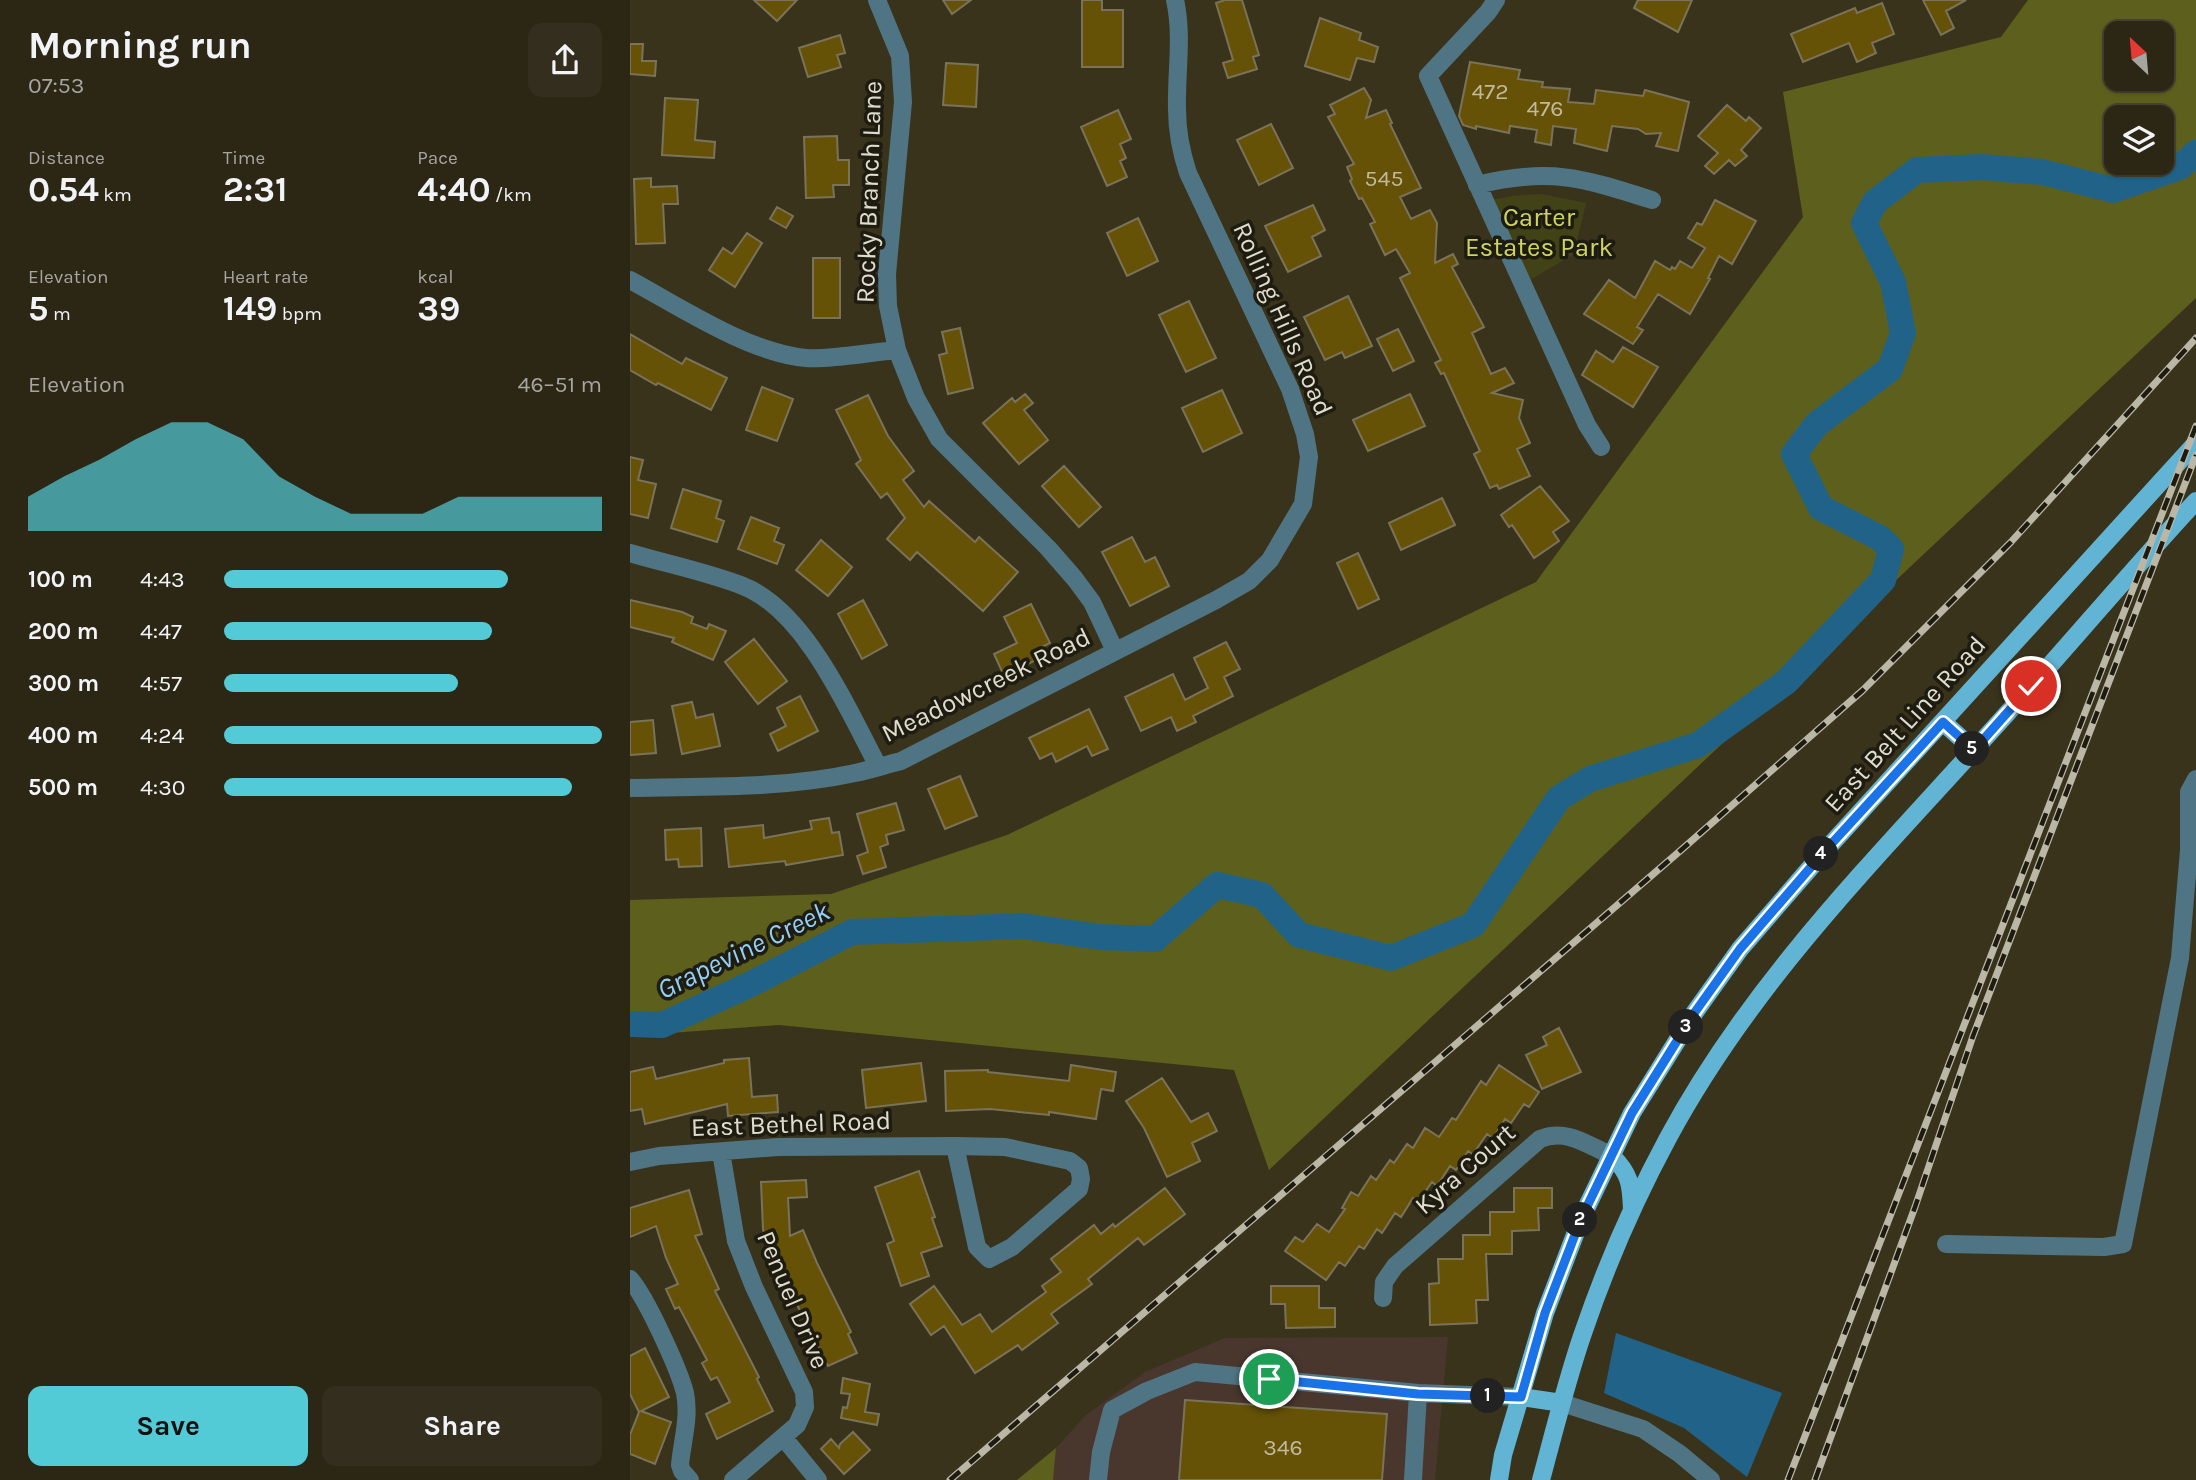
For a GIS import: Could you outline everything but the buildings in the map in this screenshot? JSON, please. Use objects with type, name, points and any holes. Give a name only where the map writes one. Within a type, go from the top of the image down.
[{"type":"main road","name":"East Belt Line Road","points":[[1499,1480],[1503,1455],[1545,1313],[1581,1219],[1632,1113],[1695,1012],[1740,949],[1823,853],[2196,443]]},
{"type":"main road","points":[[1541,1480],[1583,1334],[1632,1209],[1669,1135],[1725,1044],[1783,963],[2196,501]]},
{"type":"main road","points":[[1943,722],[1974,750]]},
{"type":"main road","points":[[1612,1156],[1625,1168],[1629,1178],[1632,1209]]},
{"type":"main road","points":[[1521,1397],[1562,1404]]},
{"type":"street","name":"Rocky Branch Lane","points":[[877,0],[900,56],[903,102],[887,274],[888,306],[897,350],[916,397],[939,439],[1075,579],[1091,602],[1115,651]]},
{"type":"street","name":"Rolling Hills Road","points":[[1115,651],[1249,581],[1270,561],[1303,504],[1308,457],[1305,434],[1290,389],[1185,164],[1177,107],[1180,58],[1175,0]]},
{"type":"street","points":[[1496,0],[1428,76],[1587,425],[1601,447]]},
{"type":"street","points":[[1478,185],[1507,178],[1558,175],[1595,181],[1652,200]]},
{"type":"street","points":[[630,280],[731,334],[769,350],[807,358],[897,350]]},
{"type":"street","points":[[630,553],[745,587],[773,606],[803,634],[820,659],[878,766]]},
{"type":"street","name":"Meadowcreek Road","points":[[630,788],[805,780],[854,774],[901,761],[1115,651]]},
{"type":"street","points":[[1946,1244],[2104,1247],[2123,1244],[2180,958],[2189,850],[2189,792],[2196,779]]},
{"type":"street","name":"Kyra Court","points":[[1383,1298],[1381,1290],[1384,1282],[1395,1266],[1540,1139],[1550,1135],[1566,1135],[1612,1156]]},
{"type":"street","name":"East Bethel Road","points":[[630,1161],[659,1156],[778,1147],[955,1146],[1005,1147],[1070,1161],[1079,1168],[1079,1189],[1012,1247],[989,1259],[977,1247],[955,1146]]},
{"type":"street","name":"Penuel Drive","points":[[721,1152],[736,1241],[754,1287],[804,1392],[805,1407],[797,1425],[733,1480]]},
{"type":"street","points":[[630,1279],[647,1306],[685,1394],[687,1426],[680,1465],[690,1480]]},
{"type":"street","points":[[1098,1480],[1101,1452],[1112,1409],[1195,1371],[1418,1394],[1521,1397]]},
{"type":"street","points":[[1413,1480],[1418,1394]]},
{"type":"street","points":[[1562,1404],[1643,1429],[1680,1454],[1711,1480]]},
{"type":"street","points":[[783,1437],[818,1480]]},
{"type":"shaded area","points":[[2028,0],[2196,0],[2196,298],[1269,1170],[1234,1070],[779,1025],[630,1036],[630,900],[831,894],[1007,835],[1536,582],[1803,217],[1783,92],[2001,37]]},
{"type":"shaded area","points":[[1448,1337],[1435,1480],[1053,1480],[1056,1448],[1085,1416],[1145,1372],[1225,1338]]},
{"type":"shaded area","points":[[1056,1448],[1053,1480],[1017,1480]]},
{"type":"green space","name":"Carter Estates Park","points":[[1541,194],[1586,203],[1574,254],[1523,284],[1485,201]]},
{"type":"water","points":[[1616,1333],[1782,1393],[1747,1477],[1684,1428],[1604,1393]]},
{"type":"waterway","name":"Grapevine Creek","points":[[630,1024],[662,1025],[751,984],[852,932],[1023,926],[1100,937],[1155,939],[1217,885],[1262,895],[1299,935],[1391,958],[1473,925],[1559,798],[1590,779],[1698,745],[1786,682],[1883,580],[1891,549],[1880,538],[1821,508],[1794,454],[1817,424],[1890,369],[1903,333],[1893,282],[1864,223],[1875,202],[1917,170],[1981,167],[2042,172],[2113,190],[2180,167],[2196,153]]},
{"type":"railway","points":[[950,1480],[1862,691],[2011,542],[2196,338]]},
{"type":"railway","points":[[1788,1480],[2196,426]]},
{"type":"railway","points":[[1815,1480],[1915,1207],[1973,1036],[2196,455]]},
{"type":"route","points":[[1269,1379],[1418,1394],[1521,1397],[1545,1313],[1581,1219],[1632,1113],[1695,1012],[1740,949],[1823,853],[1943,722],[1974,750],[2031,686]]}]
